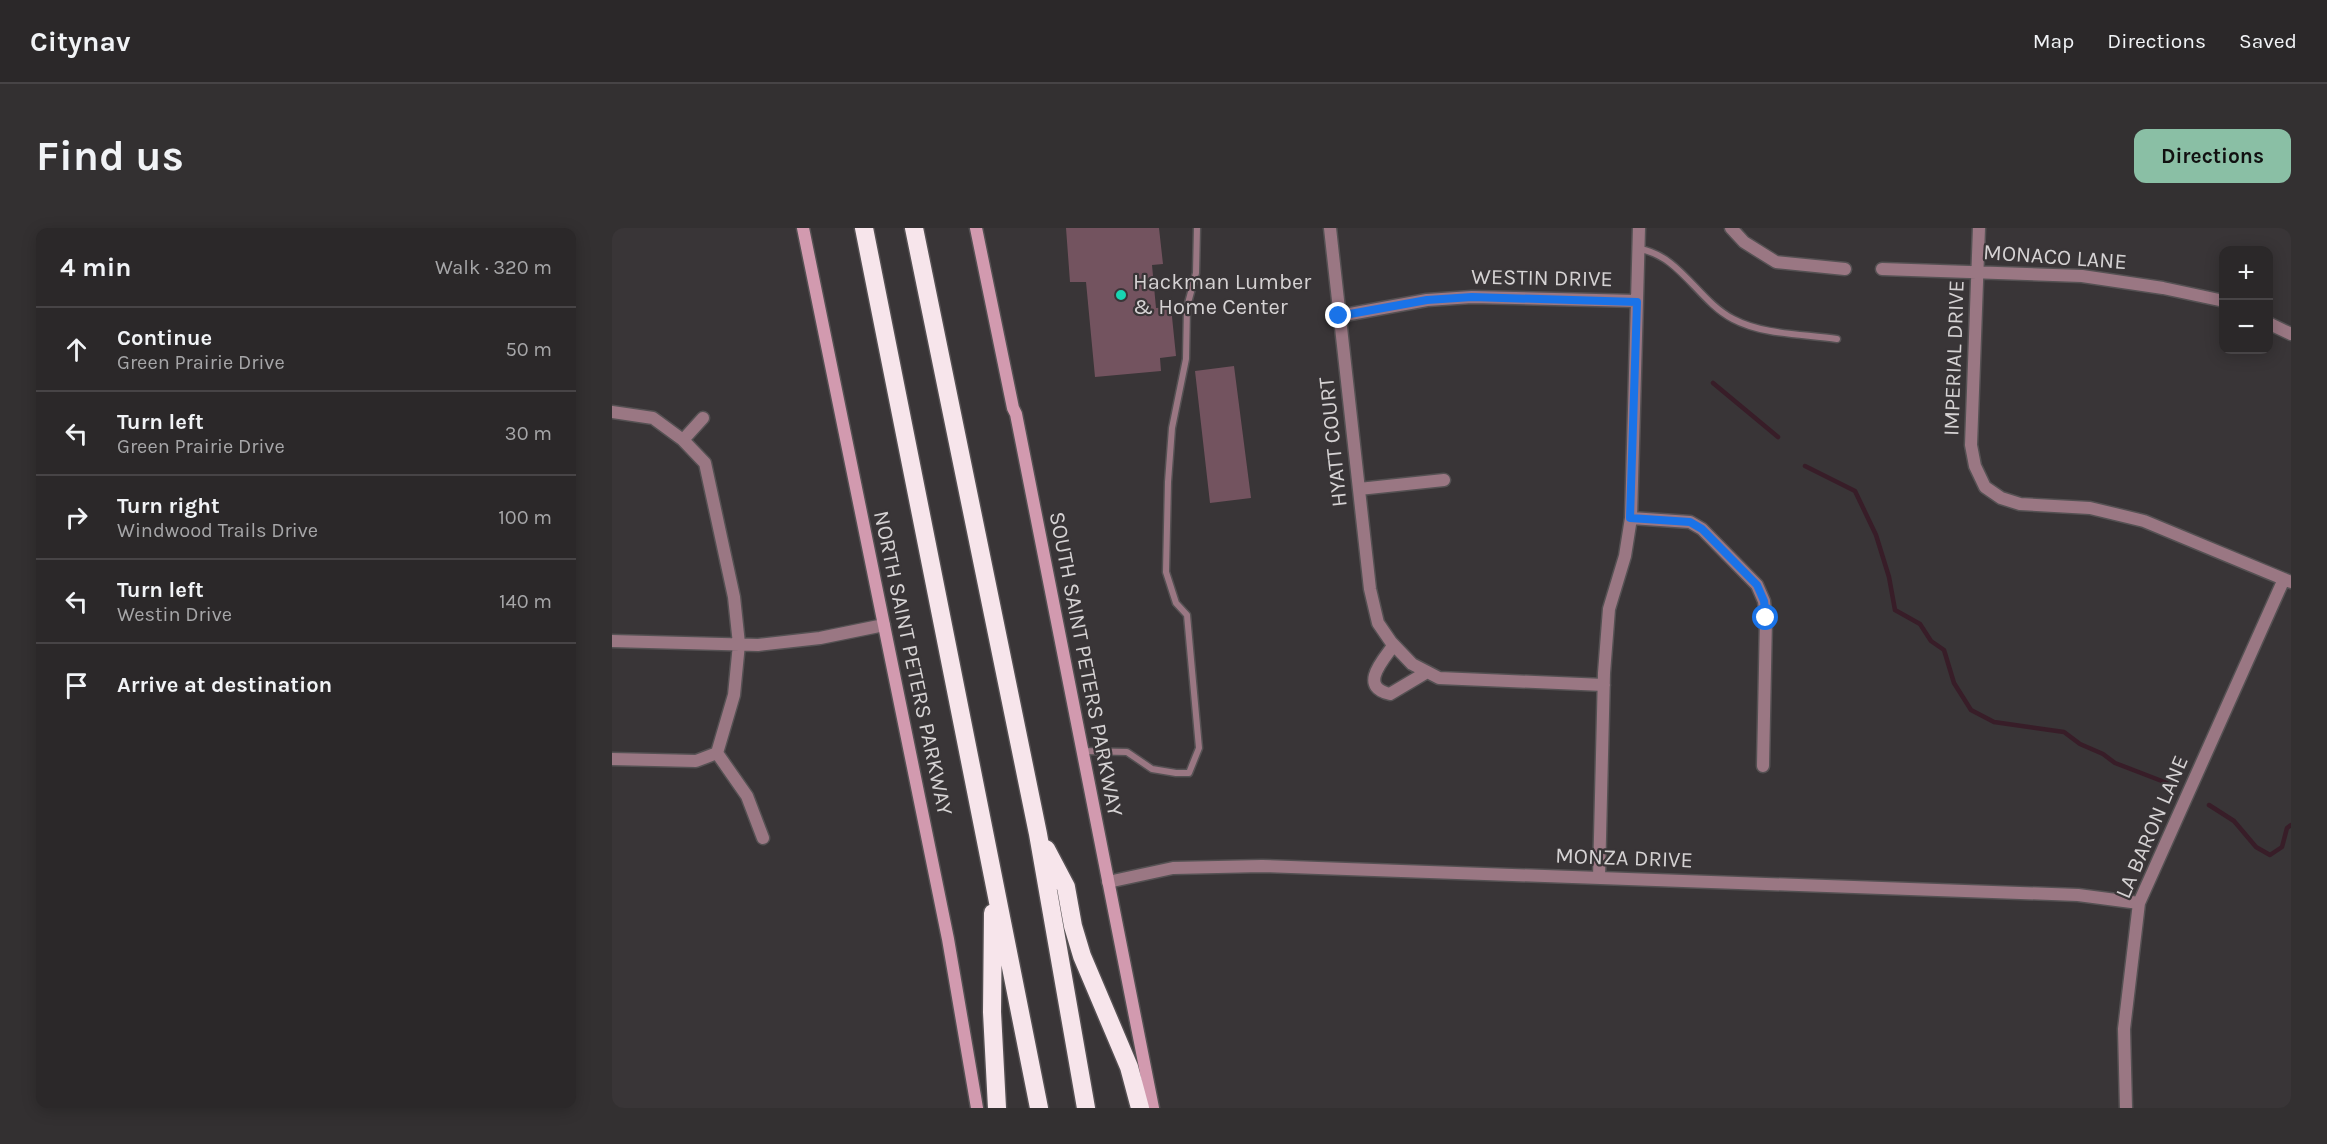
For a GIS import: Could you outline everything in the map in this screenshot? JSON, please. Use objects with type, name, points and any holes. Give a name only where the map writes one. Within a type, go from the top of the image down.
[{"type":"highway","points":[[864,228],[1039,1108]]},
{"type":"highway","points":[[914,228],[1038,834],[1086,1108]]},
{"type":"highway","points":[[1038,834],[1066,887],[1073,926],[1082,956],[1129,1067],[1140,1108]]},
{"type":"highway","points":[[993,875],[992,1012],[997,1108]]},
{"type":"main road","name":"NORTH SAINT PETERS PARKWAY","points":[[803,228],[948,939],[977,1108]]},
{"type":"main road","name":"SOUTH SAINT PETERS PARKWAY","points":[[976,228],[1016,414],[1153,1108]]},
{"type":"street","name":"HYATT COURT","points":[[1330,228],[1370,589],[1378,622],[1394,646],[1412,664],[1439,678],[1604,685]]},
{"type":"street","points":[[1599,878],[1604,685],[1609,609],[1625,556],[1630,518],[1639,228]]},
{"type":"street","points":[[1731,228],[1744,242],[1776,262],[1845,269]]},
{"type":"street","name":"IMPERIAL DRIVE","points":[[1979,228],[1971,445],[1975,466],[1985,487],[2001,498],[2020,504],[2090,508],[2144,521],[2288,581]]},
{"type":"street","name":"MONACO LANE","points":[[1882,269],[2082,276],[2163,288],[2219,300]]},
{"type":"street","name":"WESTIN DRIVE","points":[[1339,316],[1427,300],[1472,297],[1637,302]]},
{"type":"street","points":[[2273,325],[2291,334]]},
{"type":"street","points":[[612,412],[653,418],[683,440],[705,464],[734,597],[739,644],[734,695],[717,753]]},
{"type":"street","points":[[683,440],[703,418]]},
{"type":"street","points":[[1359,489],[1444,480]]},
{"type":"street","points":[[1630,518],[1690,522],[1702,529],[1757,585],[1764,601],[1766,618],[1763,766]]},
{"type":"street","name":"LA BARON LANE","points":[[2126,1108],[2124,1029],[2139,903],[2288,581]]},
{"type":"street","points":[[612,641],[758,645],[820,638],[884,625]]},
{"type":"street","points":[[1394,646],[1374,674],[1375,684],[1380,690],[1390,694],[1427,672]]},
{"type":"street","points":[[612,759],[696,761],[717,753]]},
{"type":"street","points":[[717,753],[747,796],[763,838]]},
{"type":"street","name":"MONZA DRIVE","points":[[1108,882],[1173,868],[1262,866],[2078,895],[2139,903]]},
{"type":"lane","points":[[1082,751],[1127,752],[1152,768],[1189,773],[1198,748],[1187,615],[1176,603],[1166,572],[1172,428],[1186,359],[1187,307],[1196,273],[1197,228]]},
{"type":"lane","points":[[1639,249],[1652,251],[1666,258],[1719,310],[1746,325],[1837,339]]},
{"type":"building","name":"Hackman Lumber & Home Center","points":[[1066,228],[1159,228],[1163,264],[1152,265],[1156,308],[1171,307],[1176,356],[1160,358],[1161,371],[1095,377],[1086,282],[1070,282]]},
{"type":"building","points":[[1234,366],[1251,498],[1210,503],[1195,371]]},
{"type":"waterway","points":[[1713,383],[1778,437]]},
{"type":"waterway","points":[[1805,466],[1855,491],[1876,535],[1889,577],[1895,610],[1920,624],[1931,641],[1944,650],[1954,683],[1971,710],[1994,722],[2064,732],[2080,744],[2103,754],[2115,763],[2167,783]]},
{"type":"waterway","points":[[2209,805],[2234,821],[2256,847],[2270,855],[2282,847],[2287,828],[2291,825]]},
{"type":"place","name":"Hackman Lumber & Home Center","points":[[1121,295]]},
{"type":"route","points":[[1339,316],[1427,300],[1472,297],[1637,302],[1630,518],[1690,522],[1702,529],[1757,585],[1764,601],[1766,618]]}]
